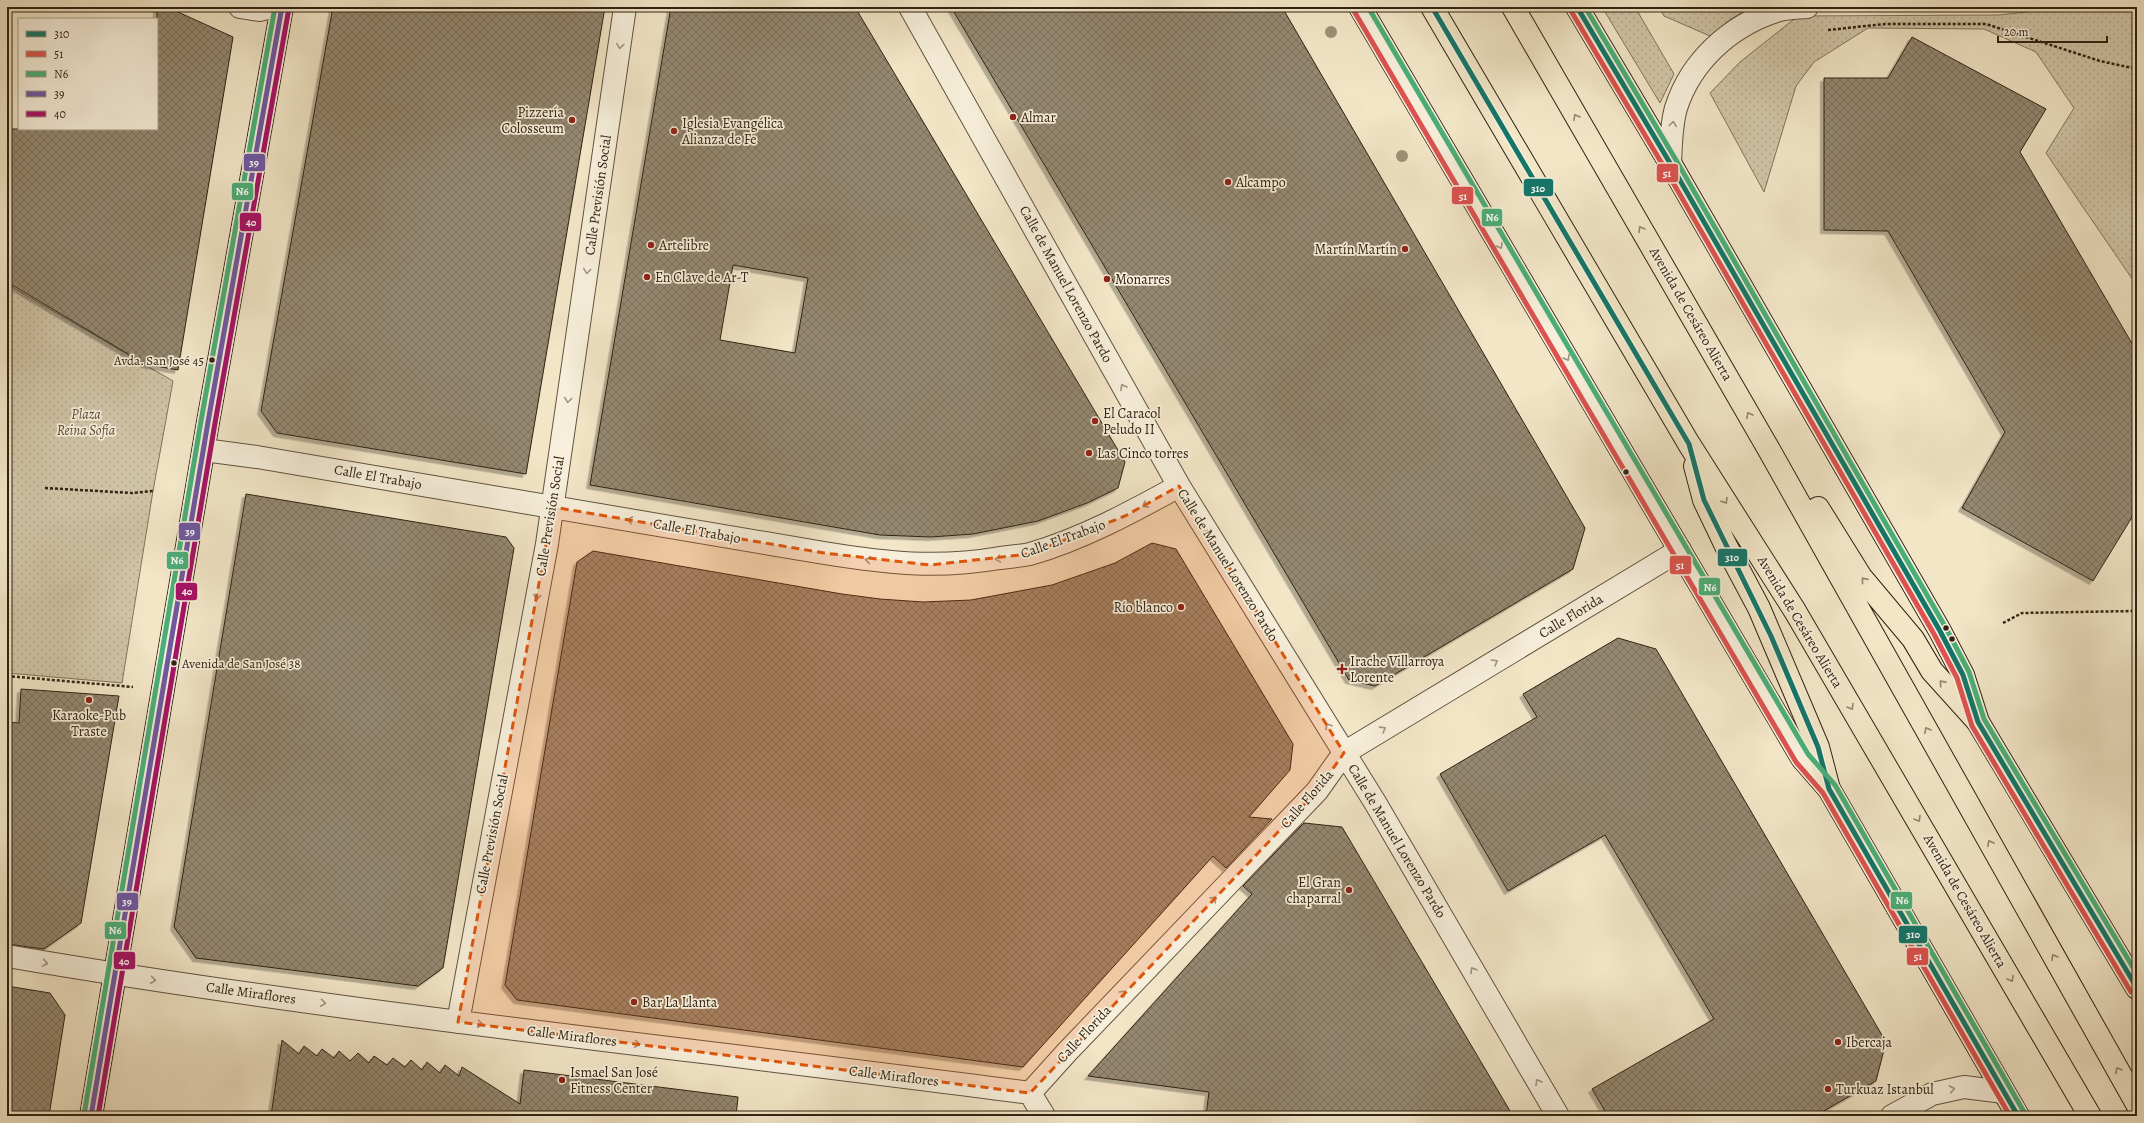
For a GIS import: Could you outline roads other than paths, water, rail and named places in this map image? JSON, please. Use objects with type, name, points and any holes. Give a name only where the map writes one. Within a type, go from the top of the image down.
[{"type":"main road","name":"Avenida de Cesáreo Alierta","points":[[1432,7],[1689,444],[1795,611],[2090,1116]]},
{"type":"main road","name":"Avenida de Cesáreo Alierta","points":[[1513,7],[1768,448],[2137,1104]]},
{"type":"main road","points":[[1689,444],[1704,500],[1771,636],[1818,747],[1829,789]]},
{"type":"main road","points":[[1768,448],[1818,509],[1861,577],[1912,639],[1932,671],[1978,722]]},
{"type":"street","points":[[240,7],[259,10],[272,7]]},
{"type":"street","points":[[91,1116],[204,450],[282,7]]},
{"type":"street","name":"Calle Previsión Social","points":[[458,1022],[553,507],[625,7]]},
{"type":"street","name":"Calle de Manuel Lorenzo Pardo","points":[[910,7],[1179,486],[1344,753],[1558,1116]]},
{"type":"street","points":[[1360,7],[1802,758],[1829,789],[2018,1116]]},
{"type":"street","points":[[1577,7],[1670,163],[1949,646],[1963,675],[1978,722],[2137,988]]},
{"type":"street","points":[[1670,163],[1676,108],[1692,74],[1710,52],[1730,34],[1754,20],[1778,11],[1807,7]]},
{"type":"street","name":"Calle El Trabajo","points":[[204,450],[258,457],[839,555],[884,562],[930,565],[976,562],[1029,554],[1125,516],[1179,486]]},
{"type":"street","name":"Calle Florida","points":[[1030,1093],[1067,1052],[1317,791],[1344,753],[1680,550]]},
{"type":"street","name":"Calle Miraflores","points":[[7,956],[114,974],[458,1022],[1030,1093]]},
{"type":"street","points":[[1892,1116],[1932,1094],[1964,1087],[2004,1092]]},
{"type":"street","points":[[1030,1093],[1044,1116]]},
{"type":"place","name":"Almar","points":[[1013,117]]},
{"type":"place","name":"Pizzería Colosseum","points":[[572,120]]},
{"type":"place","name":"Iglesia Evangélica Alianza de Fe","points":[[674,131]]},
{"type":"place","name":"Alcampo","points":[[1228,182]]},
{"type":"place","name":"Artelibre","points":[[651,245]]},
{"type":"place","name":"Martín Martín","points":[[1405,249]]},
{"type":"place","name":"En Clave de Ar-T","points":[[647,277]]},
{"type":"place","name":"Monarres","points":[[1107,279]]},
{"type":"place","name":"Avda. San José 45","points":[[212,360]]},
{"type":"place","name":"El Caracol Peludo II","points":[[1095,421]]},
{"type":"place","name":"Las Cinco torres","points":[[1089,453]]},
{"type":"place","name":"Río blanco","points":[[1181,607]]},
{"type":"place","name":"Avenida de San José 38","points":[[174,663]]},
{"type":"place","name":"Irache Villarroya Lorente","points":[[1342,669]]},
{"type":"place","name":"Karaoke-Pub Traste","points":[[89,700]]},
{"type":"place","name":"El Gran chaparral","points":[[1349,890]]},
{"type":"place","name":"Bar La Llanta","points":[[634,1002]]},
{"type":"place","name":"Ibercaja","points":[[1838,1042]]},
{"type":"place","name":"Ismael San José Fitness Center","points":[[562,1080]]},
{"type":"place","name":"Turkuaz Istanbul","points":[[1828,1089]]},
{"type":"park label","name":"Plaza Reina Sofía","points":[[86,422]]}]
